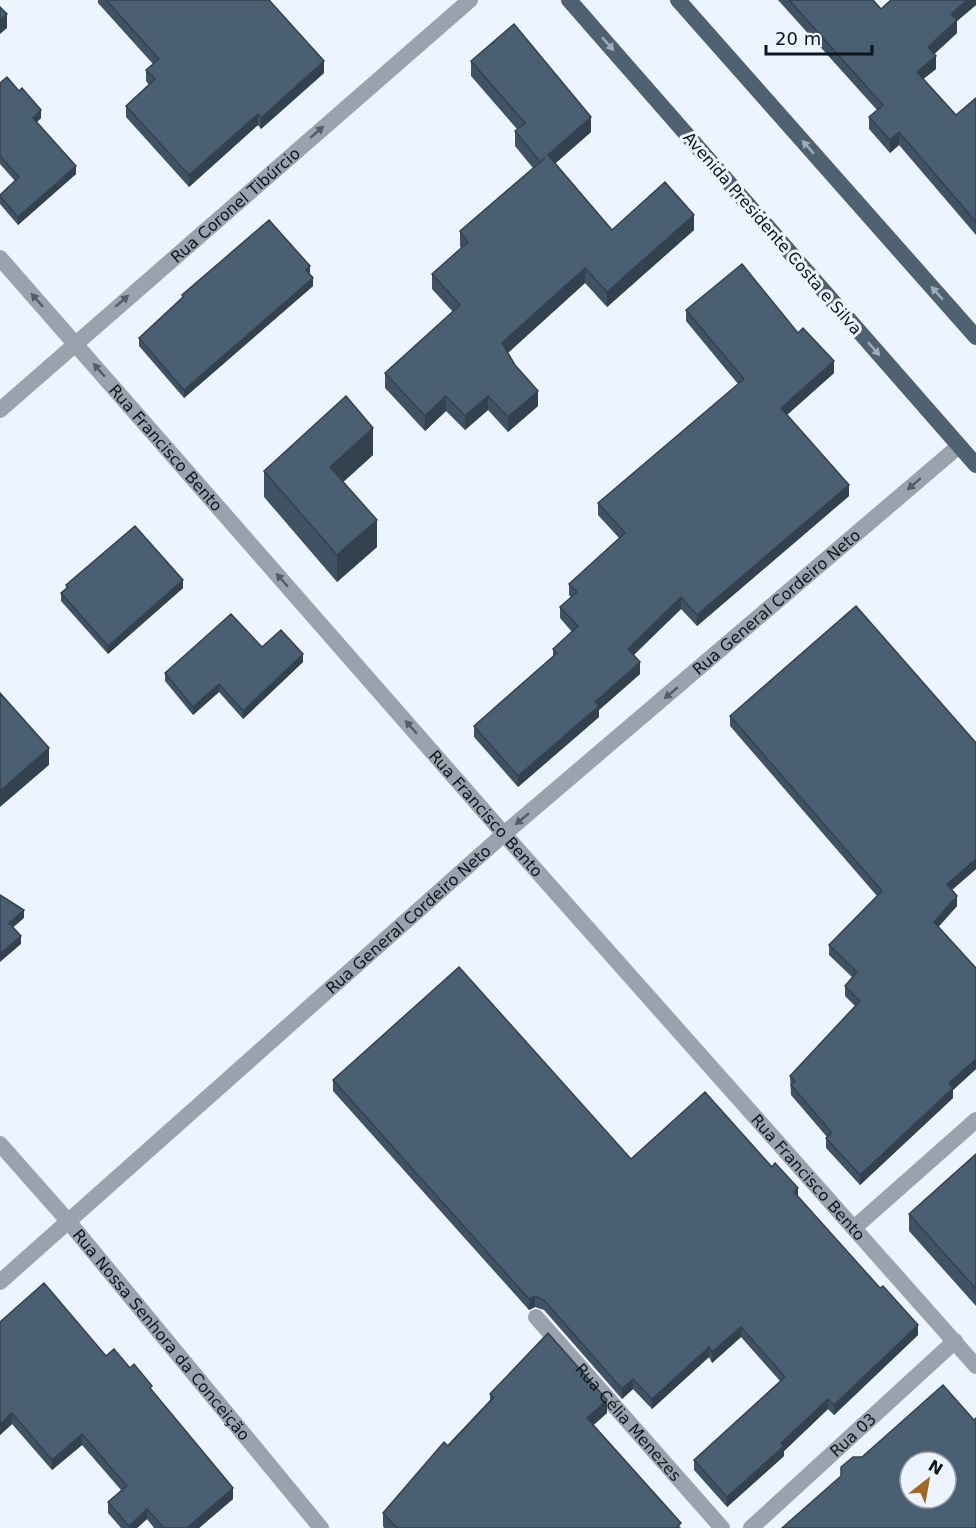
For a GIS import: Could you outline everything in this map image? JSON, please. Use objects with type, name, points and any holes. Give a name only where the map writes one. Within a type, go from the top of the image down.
[{"type":"main road","name":"Avenida Presidente Costa e Silva","points":[[569,0],[976,465]]},
{"type":"main road","points":[[678,0],[976,337]]},
{"type":"street","name":"Rua Coronel Tibúrcio","points":[[0,410],[74,342],[470,0]]},
{"type":"street","name":"Rua Francisco Bento","points":[[0,258],[504,834],[976,1365]]},
{"type":"street","name":"Rua General Cordeiro Neto","points":[[0,1282],[504,834],[959,446]]},
{"type":"street","points":[[854,1228],[976,1120]]},
{"type":"street","name":"Rua Nossa Senhora da Conceição","points":[[0,1144],[68,1221],[321,1528]]},
{"type":"street","name":"Rua Célia Menezes","points":[[536,1317],[722,1528]]},
{"type":"street","name":"Rua 03","points":[[751,1528],[955,1341]]},
{"type":"building","points":[[106,0],[269,0],[324,61],[261,118],[258,114],[189,175],[126,106],[155,79],[146,70],[159,59]]},
{"type":"building","points":[[789,0],[873,0],[881,9],[891,0],[967,0],[951,14],[957,20],[928,47],[936,56],[917,72],[956,115],[976,98],[976,222],[899,132],[890,140],[869,117],[883,105]]},
{"type":"building","points":[[0,7],[7,14],[0,20]]},
{"type":"building","points":[[514,24],[591,117],[548,155],[612,230],[665,182],[694,215],[607,292],[585,268],[502,343],[515,365],[538,391],[508,417],[488,396],[465,416],[446,396],[425,416],[385,373],[460,305],[432,274],[468,242],[460,231],[545,158],[540,162],[515,131],[525,123],[471,61]]},
{"type":"building","points":[[7,77],[19,91],[22,88],[41,110],[33,118],[76,166],[18,217],[0,196],[19,177],[0,156],[0,83]]},
{"type":"building","points":[[269,220],[310,266],[306,270],[313,278],[184,390],[139,338],[183,297],[182,295]]},
{"type":"building","points":[[742,264],[798,333],[803,328],[834,361],[781,408],[849,485],[697,615],[681,597],[628,649],[640,662],[595,702],[599,706],[518,776],[474,726],[557,653],[553,649],[578,626],[560,607],[577,592],[569,584],[625,533],[598,503],[744,379],[686,310]]},
{"type":"building","points":[[346,396],[373,428],[330,467],[377,520],[337,555],[264,471]]},
{"type":"building","points":[[135,526],[183,580],[108,646],[61,593],[68,587],[66,585]]},
{"type":"building","points":[[856,606],[976,743],[976,859],[947,884],[957,896],[934,922],[976,968],[976,1059],[949,1083],[953,1088],[860,1175],[826,1138],[832,1133],[791,1085],[795,1081],[790,1076],[860,1001],[845,986],[857,972],[829,945],[882,891],[730,716]]},
{"type":"building","points":[[231,614],[262,647],[281,630],[303,654],[243,711],[219,684],[193,707],[165,673]]},
{"type":"building","points":[[0,693],[49,748],[0,791]]},
{"type":"building","points":[[0,895],[24,910],[9,923],[21,936],[0,954]]},
{"type":"building","points":[[459,967],[631,1159],[705,1092],[772,1167],[775,1163],[798,1188],[794,1192],[880,1288],[883,1286],[918,1325],[834,1405],[828,1399],[781,1443],[784,1446],[727,1497],[694,1460],[785,1377],[741,1327],[712,1352],[709,1347],[652,1399],[633,1379],[622,1389],[544,1300],[535,1296],[529,1299],[333,1080]]},
{"type":"building","points":[[976,1154],[976,1289],[909,1214]]},
{"type":"building","points":[[44,1283],[106,1356],[114,1349],[130,1368],[134,1364],[152,1386],[150,1388],[233,1488],[187,1528],[164,1528],[147,1509],[129,1526],[108,1502],[127,1486],[82,1434],[52,1460],[12,1413],[0,1424],[0,1322]]},
{"type":"building","points":[[548,1333],[607,1400],[587,1418],[681,1523],[676,1528],[397,1528],[383,1513],[444,1442],[448,1446],[494,1397],[490,1394]]},
{"type":"building","points":[[943,1385],[974,1420],[976,1418],[976,1528],[782,1528],[841,1476],[841,1467],[853,1457],[862,1457]]}]
